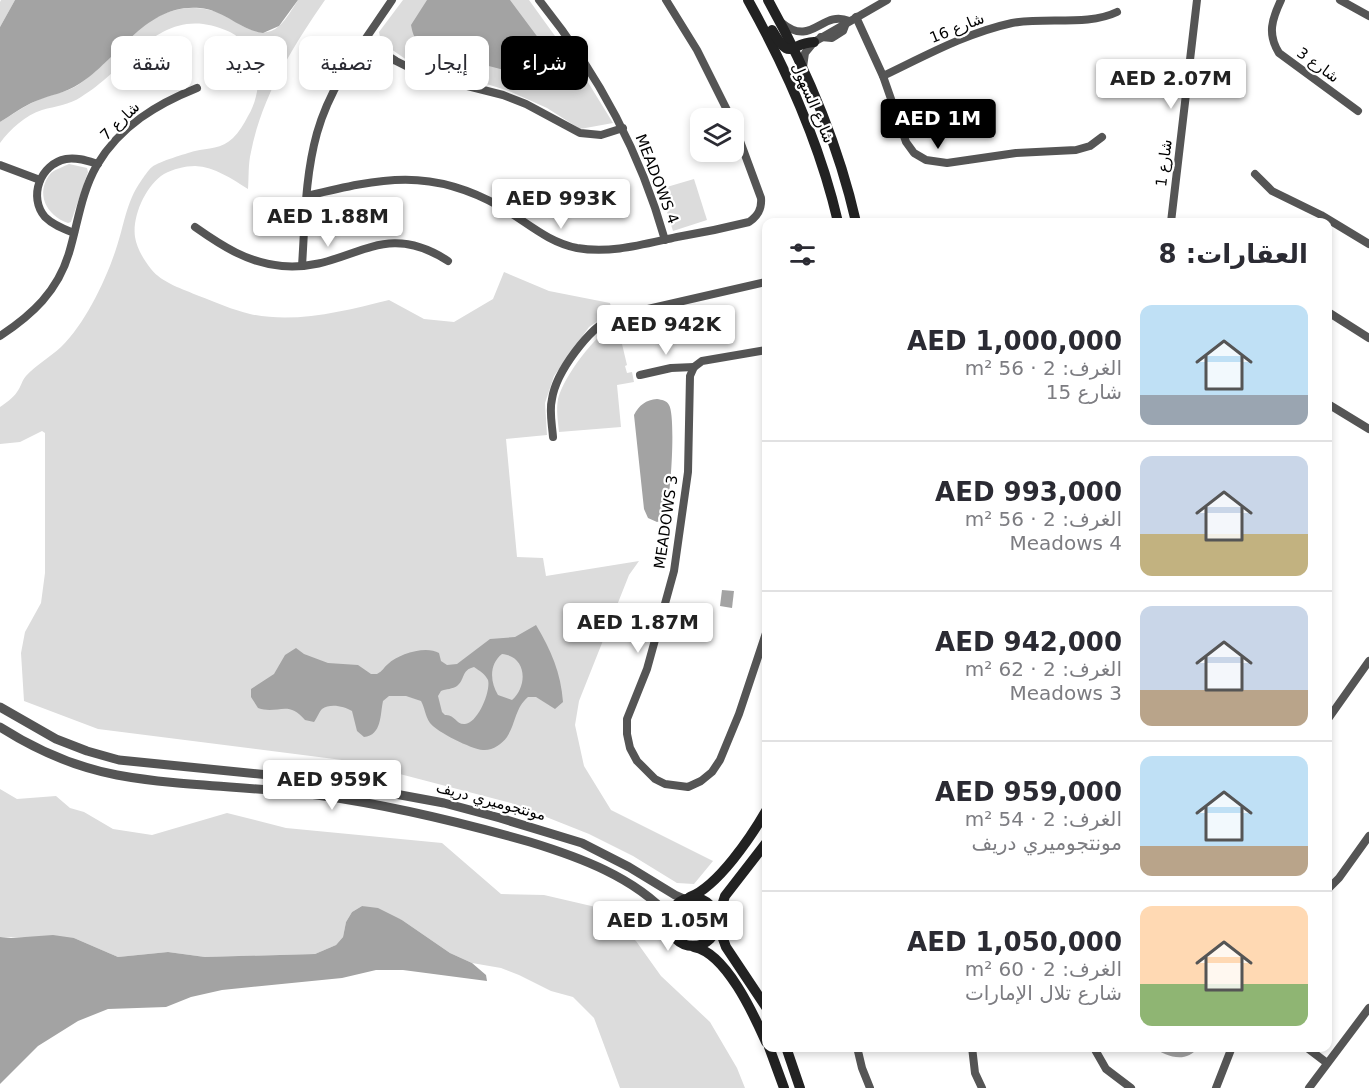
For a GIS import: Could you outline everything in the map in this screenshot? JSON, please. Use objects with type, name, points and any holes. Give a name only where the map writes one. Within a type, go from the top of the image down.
[{"type":"main road","points":[[750,0],[780,44],[786,49],[793,49],[818,39]]},
{"type":"main road","name":"شارع السهول","points":[[750,0],[803,111],[823,166],[837,218]]},
{"type":"main road","name":"شارع السهول","points":[[768,0],[803,69],[831,134],[854,218]]},
{"type":"main road","points":[[762,816],[714,881],[703,891],[674,906],[668,923],[673,937],[678,942],[708,952],[720,963],[742,996],[762,1034]]},
{"type":"main road","points":[[691,947],[709,941],[716,930],[718,912],[725,896],[762,848]]},
{"type":"main road","points":[[687,898],[696,898],[713,908],[722,939],[762,1001]]},
{"type":"main road","points":[[771,1052],[784,1088]]},
{"type":"main road","points":[[788,1052],[800,1088]]},
{"type":"street","points":[[367,36],[392,0]]},
{"type":"street","name":"MEADOWS 4","points":[[539,0],[584,61],[623,128],[646,180],[665,240]]},
{"type":"street","points":[[666,0],[697,50],[726,108]]},
{"type":"street","points":[[803,69],[805,53],[818,39],[827,39],[839,34],[850,20],[887,0]]},
{"type":"street","name":"شارع 1","points":[[1171,218],[1197,0]]},
{"type":"street","name":"شارع 3","points":[[1281,0],[1271,28],[1273,41],[1279,53],[1358,111]]},
{"type":"street","points":[[1340,0],[1369,16]]},
{"type":"street","name":"شارع 16","points":[[883,76],[956,41],[993,28],[1038,20],[1095,19],[1117,12]]},
{"type":"street","points":[[779,21],[796,32],[804,33],[834,19],[850,20]]},
{"type":"street","points":[[850,20],[883,76],[906,142],[920,157],[933,162],[947,163],[1020,152],[1076,150],[1090,146],[1102,136]]},
{"type":"street","points":[[812,30],[818,39]]},
{"type":"street","name":"MEADOWS 4","points":[[393,59],[424,75],[503,94],[580,133],[601,135],[623,128]]},
{"type":"street","name":"شارع 7","points":[[0,336],[36,309],[61,274],[83,198],[98,164],[113,143],[151,109],[197,88]]},
{"type":"street","points":[[302,266],[310,164],[318,131],[334,90]]},
{"type":"street","name":"MEADOWS 4","points":[[307,196],[376,180],[429,181],[481,196],[543,236],[576,248],[611,250],[749,222],[758,215],[761,198],[744,151]]},
{"type":"street","points":[[74,233],[54,225],[40,210],[37,190],[40,180],[45,171],[64,159],[76,158],[98,164]]},
{"type":"street","points":[[0,165],[40,180]]},
{"type":"street","points":[[1255,174],[1276,194],[1326,218]]},
{"type":"street","points":[[1332,221],[1369,244]]},
{"type":"street","points":[[195,227],[229,250],[264,264],[302,266],[343,257],[380,244],[398,242],[415,244],[431,250],[448,261]]},
{"type":"street","points":[[553,436],[551,406],[558,378],[589,335],[601,323],[613,317],[762,283]]},
{"type":"street","points":[[1332,315],[1369,338]]},
{"type":"street","points":[[640,375],[671,368],[694,367],[702,361],[762,351]]},
{"type":"street","name":"MEADOWS 3","points":[[694,367],[690,381],[685,497],[674,571],[647,669],[627,719],[630,748],[637,761],[655,779],[665,784],[688,787],[701,781],[712,772],[720,760],[740,714],[762,645]]},
{"type":"street","points":[[1332,406],[1369,429]]},
{"type":"street","points":[[1332,713],[1369,661]]},
{"type":"street","name":"مونتجوميري دريف","points":[[0,707],[56,739],[119,760],[319,780],[444,803],[500,818],[582,843],[606,854],[675,895],[687,898]]},
{"type":"street","name":"مونتجوميري دريف","points":[[0,727],[49,754],[117,775],[317,795],[441,819],[498,833],[562,852],[600,868],[647,896],[669,916]]},
{"type":"street","points":[[1332,885],[1369,836]]},
{"type":"street","points":[[1309,1088],[1369,1008]]},
{"type":"street","points":[[858,1052],[870,1088]]},
{"type":"street","points":[[973,1052],[975,1073],[982,1088]]},
{"type":"street","points":[[1096,1052],[1106,1069],[1131,1088]]},
{"type":"street","points":[[1216,1088],[1231,1052]]},
{"type":"street","points":[[1313,1052],[1327,1063]]},
{"type":"shaded area","points":[[1,0],[15,0],[0,27],[0,2]]},
{"type":"shaded area","points":[[15,0],[298,0],[279,26],[263,33],[247,28],[217,12],[200,8],[181,9],[164,14],[148,23],[133,36],[111,36],[111,56],[79,84],[69,90],[31,103],[0,122],[0,27]]},
{"type":"shaded area","points":[[298,0],[325,0],[299,36],[287,59],[287,36],[236,36],[206,24],[185,24],[166,30],[157,36],[131,36],[150,21],[185,8],[217,12],[248,28],[264,32],[279,26]]},
{"type":"shaded area","points":[[403,0],[529,0],[555,36],[501,36],[501,88],[489,85],[489,36],[405,36],[405,59],[393,50],[393,36],[380,36],[379,32]]},
{"type":"shaded area","points":[[427,0],[510,0],[537,36],[501,36],[501,69],[489,66],[489,36],[414,36],[411,25]]},
{"type":"shaded area","points":[[111,56],[111,73],[99,84],[76,100],[36,112],[24,119],[0,143],[0,122],[35,101],[78,85]]},
{"type":"shaded area","points":[[588,82],[613,123],[580,129],[547,108],[506,90],[588,90]]},
{"type":"shaded area","points":[[257,90],[271,90],[256,131],[250,157],[248,189],[223,174],[195,166],[183,167],[164,174],[146,193],[138,211],[135,237],[143,258],[156,274],[167,282],[250,314],[285,318],[320,315],[389,300],[424,319],[454,322],[493,299],[504,272],[549,291],[610,303],[612,311],[589,327],[554,376],[545,403],[547,435],[506,439],[517,557],[543,558],[546,576],[639,561],[629,575],[579,701],[575,725],[584,766],[611,810],[713,861],[694,884],[677,883],[633,856],[589,834],[511,803],[350,761],[98,729],[24,701],[21,653],[25,632],[41,603],[45,573],[45,433],[42,431],[20,442],[0,444],[0,407],[15,394],[30,372],[61,347],[86,314],[101,288],[112,261],[132,197],[152,167],[166,160],[229,142],[243,125]]},
{"type":"shaded area","points":[[69,164],[87,168],[88,172],[71,222],[68,223],[54,215],[43,196],[46,181],[51,173]]},
{"type":"shaded area","points":[[694,179],[707,220],[673,231],[660,189]]},
{"type":"shaded area","points":[[617,323],[627,373],[632,372],[634,382],[617,385],[621,427],[559,432],[557,411],[561,390],[574,367],[591,345]]},
{"type":"shaded area","points":[[657,399],[669,405],[672,442],[667,509],[663,519],[657,522],[648,518],[644,509],[634,415],[643,404]]},
{"type":"shaded area","points":[[722,590],[734,591],[732,608],[720,606]]},
{"type":"shaded area","points":[[536,625],[554,662],[563,702],[555,709],[536,697],[528,697],[520,706],[507,737],[490,749],[471,747],[440,731],[428,720],[421,701],[406,696],[389,696],[383,701],[377,728],[364,737],[357,731],[352,711],[345,708],[325,707],[314,722],[305,720],[293,710],[258,708],[251,697],[251,689],[274,674],[285,655],[296,648],[304,654],[328,663],[358,665],[371,674],[377,674],[393,660],[412,652],[433,651],[439,653],[441,661],[447,665],[457,664],[490,639],[515,637]],"holes":[[[502,654],[516,660],[522,672],[521,687],[512,700],[498,695],[493,685],[493,668]],[[474,667],[488,680],[488,691],[479,713],[470,722],[462,724],[442,712],[438,696],[441,691],[457,686],[467,670]]]},
{"type":"shaded area","points":[[0,789],[17,799],[56,796],[70,808],[84,812],[113,829],[152,835],[227,813],[286,828],[442,843],[501,894],[544,895],[600,908],[636,941],[661,976],[710,1022],[737,1068],[745,1088],[620,1088],[594,1018],[573,997],[551,991],[501,968],[472,963],[450,953],[402,920],[362,906],[352,912],[346,922],[343,937],[336,945],[315,954],[205,957],[168,952],[118,957],[74,938],[0,937]]},
{"type":"shaded area","points":[[692,903],[706,908],[711,922],[706,936],[692,941],[678,936],[673,922],[678,908]]},
{"type":"shaded area","points":[[362,906],[378,908],[402,920],[450,953],[472,963],[486,975],[487,981],[403,970],[376,970],[342,978],[222,990],[191,997],[166,1007],[108,1009],[78,1021],[38,1046],[0,1084],[0,937],[53,935],[74,938],[118,957],[168,952],[205,957],[315,954],[336,945],[343,937],[346,922],[352,912]]},
{"type":"shaded area","points":[[690,914],[696,914],[701,922],[699,928],[690,930],[685,925],[685,919]]},
{"type":"shaded area","points":[[1161,1052],[1194,1052],[1182,1057]]}]
